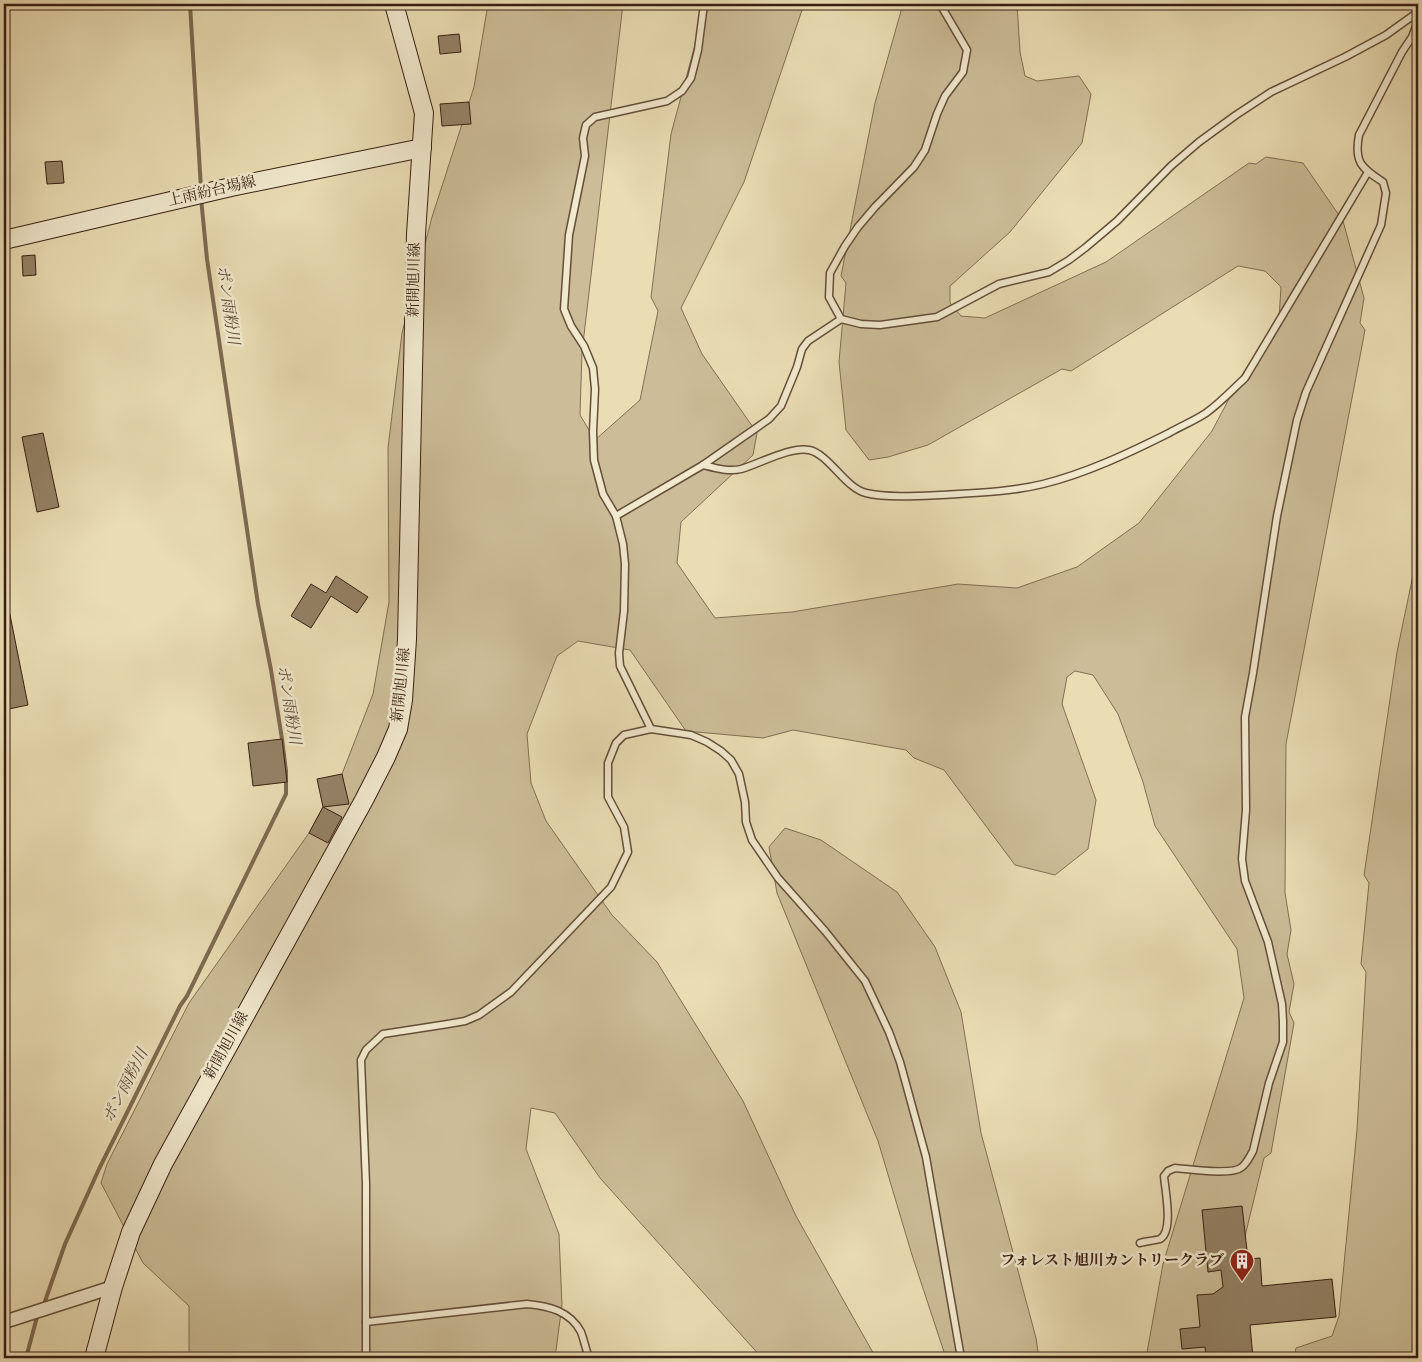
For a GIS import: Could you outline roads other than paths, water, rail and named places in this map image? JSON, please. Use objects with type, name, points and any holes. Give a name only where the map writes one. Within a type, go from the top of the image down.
[{"type":"main road","name":"新開旭川線","points":[[94,1358],[113,1287],[131,1232],[162,1164],[364,800],[398,729],[403,700],[407,639],[416,234],[424,113],[394,4]]},
{"type":"main road","name":"上雨紛台場線","points":[[4,240],[231,187],[422,148]]},
{"type":"street","points":[[4,1322],[113,1287]]},
{"type":"lane","points":[[651,729],[620,666],[619,653],[624,611],[624,544],[616,516],[603,494],[594,460],[595,389],[593,368],[584,346],[571,326],[564,309],[569,235],[585,156],[583,138],[586,125],[595,117],[667,102],[682,91],[691,78],[698,50],[704,4]]},
{"type":"lane","points":[[841,320],[829,297],[830,273],[844,246],[858,227],[914,167],[925,150],[945,96],[963,72],[967,50],[940,4]]},
{"type":"lane","points":[[616,516],[703,466],[769,419],[781,406],[797,367],[802,349],[808,341],[841,320],[860,324],[880,325],[937,317],[999,284],[1049,272],[1070,260],[1085,248],[1117,221],[1171,166],[1199,142],[1236,115],[1271,92],[1346,57],[1386,35],[1418,12]]},
{"type":"lane","points":[[1140,1243],[1160,1238],[1166,1232],[1168,1224],[1164,1176],[1168,1171],[1175,1168],[1224,1172],[1241,1169],[1248,1161],[1253,1151],[1269,1083],[1283,1042],[1282,1004],[1268,942],[1245,881],[1242,859],[1246,810],[1245,717],[1277,516],[1297,420],[1306,392],[1381,225],[1386,193],[1383,182],[1361,165],[1357,147],[1359,135],[1402,52],[1412,37],[1418,21]]},
{"type":"lane","points":[[703,466],[739,470],[785,453],[802,449],[811,450],[825,459],[848,482],[862,492],[875,495],[927,496],[976,493],[1042,484],[1074,475],[1133,451],[1204,414],[1220,402],[1245,378],[1368,172]]},
{"type":"lane","points":[[366,1358],[366,1184],[361,1060],[366,1050],[383,1034],[465,1021],[479,1015],[512,992],[611,887],[628,852],[624,827],[608,797],[608,763],[616,743],[624,735],[651,729],[691,735],[708,742],[732,760],[739,774],[745,802],[746,822],[752,840],[778,878],[825,931],[865,981],[889,1032],[900,1062],[926,1157],[961,1358]]},
{"type":"lane","points":[[366,1322],[527,1304],[543,1305],[569,1316],[580,1332],[589,1358]]},
{"type":"waterway","name":"ポン雨粉川","points":[[190,4],[201,189]]},
{"type":"waterway","name":"ポン雨粉川","points":[[43,1307],[65,1244],[99,1169],[180,1006],[187,996],[286,794],[286,771],[282,739],[258,604],[207,259],[201,198]]},
{"type":"waterway","name":"ポン雨粉川","points":[[26,1358],[39,1315]]},
{"type":"place","name":"フォレスト旭川カントリークラブ","points":[[1242,1282]]}]
